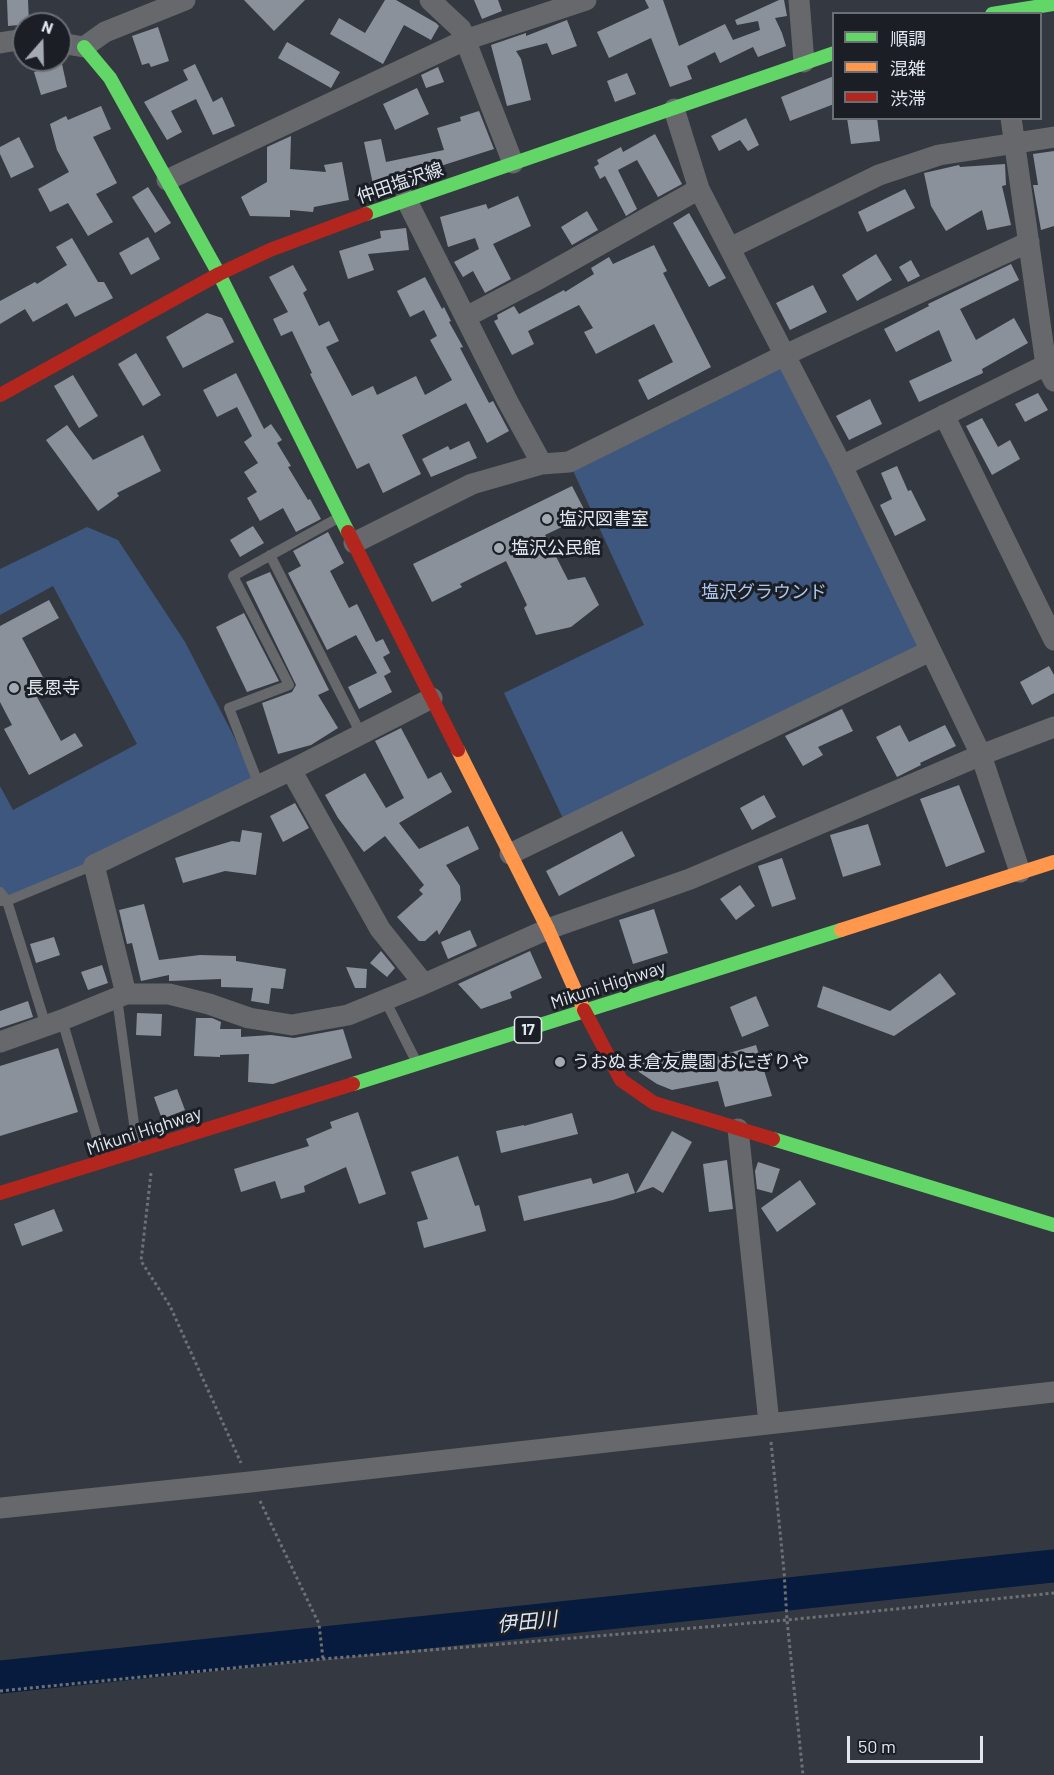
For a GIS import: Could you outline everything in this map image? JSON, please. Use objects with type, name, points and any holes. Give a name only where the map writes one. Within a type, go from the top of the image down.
[{"type":"main road","points":[[1001,12],[1054,4]]},
{"type":"main road","points":[[84,47],[110,78],[219,274],[548,929],[585,1012],[621,1080],[654,1103],[1054,1226]]},
{"type":"main road","name":"仲田塩沢線","points":[[0,395],[219,274],[270,250],[406,199],[832,54]]},
{"type":"main road","name":"Mikuni Highway","points":[[0,1193],[585,1012],[1054,862]]},
{"type":"street","points":[[72,45],[84,47],[105,32],[186,0]]},
{"type":"street","points":[[430,0],[461,29],[513,163]]},
{"type":"street","points":[[167,180],[465,40],[586,0]]},
{"type":"street","points":[[798,0],[804,62]]},
{"type":"street","points":[[674,109],[699,189],[842,466],[981,755],[1020,872]]},
{"type":"street","points":[[842,466],[944,416],[1051,369],[1029,243],[1011,120]]},
{"type":"street","points":[[730,248],[879,175],[939,155],[1015,145],[1054,137]]},
{"type":"street","points":[[466,317],[699,189]]},
{"type":"street","points":[[406,199],[508,402],[542,464]]},
{"type":"street","points":[[354,543],[472,484],[542,464],[569,462],[785,355],[1029,243]]},
{"type":"street","points":[[944,416],[1054,640]]},
{"type":"street","points":[[510,855],[930,651]]},
{"type":"street","points":[[122,996],[94,865],[291,770],[432,698]]},
{"type":"street","points":[[0,1042],[122,996],[169,994],[209,1004],[249,1018],[292,1025],[348,1015],[548,929],[690,879],[981,755],[1054,727]]},
{"type":"street","points":[[291,770],[380,929],[424,984]]},
{"type":"street","points":[[738,1129],[769,1423]]},
{"type":"street","points":[[0,1508],[1054,1392]]},
{"type":"lane","points":[[259,785],[229,708],[289,685],[233,576],[341,516]]},
{"type":"lane","points":[[270,555],[361,734]]},
{"type":"lane","points":[[94,865],[2,898],[54,1023],[104,1162]]},
{"type":"lane","points":[[122,996],[137,1151]]},
{"type":"lane","points":[[386,1000],[417,1064]]},
{"type":"path","points":[[154,1146],[141,1262],[170,1306],[250,1482],[319,1624],[323,1659]]},
{"type":"path","points":[[769,1423],[784,1571],[786,1620],[803,1775]]},
{"type":"path","points":[[0,1691],[323,1659],[786,1620],[1054,1593]]},
{"type":"green space","name":"塩沢グラウンド","points":[[785,355],[930,651],[567,827],[504,693],[644,625],[569,462]]},
{"type":"green space","points":[[87,527],[118,540],[185,642],[259,785],[7,901],[0,892],[0,786],[13,810],[137,744],[53,586],[0,615],[0,569]]},
{"type":"building","points":[[7,0],[28,0],[28,12],[12,12],[12,26],[8,26]]},
{"type":"building","points":[[244,0],[305,0],[274,31]]},
{"type":"building","points":[[385,0],[396,0],[436,23],[439,26],[431,40],[404,25],[383,64],[330,34],[339,18],[365,33]]},
{"type":"building","points":[[474,0],[498,0],[502,11],[482,19]]},
{"type":"building","points":[[645,0],[663,0],[679,46],[725,24],[733,40],[760,30],[758,21],[737,25],[735,20],[779,0],[784,0],[787,16],[775,18],[786,46],[758,57],[753,47],[720,63],[715,52],[687,66],[692,79],[670,87],[651,38],[609,58],[597,32],[649,8]]},
{"type":"building","points":[[567,20],[577,46],[552,55],[547,43],[516,51],[521,59],[531,100],[507,106],[491,45],[526,33],[526,36]]},
{"type":"building","points":[[158,27],[169,61],[151,67],[149,63],[142,65],[132,36]]},
{"type":"building","points":[[287,42],[340,72],[331,88],[278,58]]},
{"type":"building","points":[[195,64],[213,102],[222,97],[235,126],[213,135],[196,99],[171,111],[182,132],[167,140],[144,102],[188,80],[183,70]]},
{"type":"building","points":[[438,67],[444,82],[426,88],[421,75]]},
{"type":"building","points":[[34,72],[64,72],[67,87],[41,95]]},
{"type":"building","points":[[627,73],[636,94],[615,102],[607,81]]},
{"type":"building","points":[[832,77],[832,105],[790,121],[781,97]]},
{"type":"building","points":[[417,88],[429,114],[395,130],[383,104]]},
{"type":"building","points":[[101,106],[111,129],[93,137],[117,183],[96,194],[113,222],[88,236],[68,203],[50,212],[38,189],[69,172],[57,150],[50,124],[66,116],[68,120]]},
{"type":"building","points":[[479,111],[494,149],[428,170],[390,178],[392,185],[374,189],[364,142],[381,139],[386,162],[444,150],[437,128],[461,121],[460,117]]},
{"type":"building","points":[[746,118],[759,145],[748,151],[740,140],[719,151],[711,136]]},
{"type":"building","points":[[847,120],[877,120],[880,141],[851,144]]},
{"type":"building","points":[[655,134],[682,184],[658,197],[637,160],[618,170],[637,209],[626,216],[605,176],[600,179],[594,167],[599,164],[597,160],[621,147],[623,152]]},
{"type":"building","points":[[291,136],[290,169],[326,172],[324,165],[342,162],[349,200],[314,207],[313,212],[290,210],[290,217],[250,216],[241,197],[267,182],[267,147]]},
{"type":"building","points":[[19,137],[34,167],[11,178],[0,154],[0,147]]},
{"type":"building","points":[[1054,151],[1054,226],[1041,230],[1033,185],[1038,185],[1033,154]]},
{"type":"building","points":[[1005,164],[1006,185],[1002,186],[1011,225],[987,230],[982,210],[946,231],[931,206],[924,173],[959,165],[960,167]]},
{"type":"building","points":[[148,187],[171,223],[155,233],[132,197]]},
{"type":"building","points":[[905,189],[915,208],[867,232],[858,212]]},
{"type":"building","points":[[518,196],[531,226],[493,244],[511,279],[485,293],[473,271],[463,277],[454,262],[479,249],[475,238],[448,247],[440,217],[486,204],[488,209]]},
{"type":"building","points":[[587,211],[598,230],[572,245],[561,227]]},
{"type":"building","points":[[689,213],[726,278],[709,287],[673,223]]},
{"type":"building","points":[[406,228],[409,250],[368,254],[374,270],[348,279],[339,251],[381,238],[380,231]]},
{"type":"building","points":[[148,237],[160,259],[131,275],[119,253]]},
{"type":"building","points":[[72,238],[98,282],[104,282],[113,298],[75,317],[67,303],[33,322],[25,309],[0,324],[0,301],[35,282],[37,284],[67,265],[56,247]]},
{"type":"building","points":[[654,245],[667,271],[663,273],[711,367],[648,400],[638,380],[673,362],[654,324],[596,354],[584,332],[593,328],[579,305],[528,331],[534,344],[512,355],[494,321],[498,319],[497,315],[514,306],[519,314],[564,290],[565,292],[594,274],[591,268],[609,257],[613,264]]},
{"type":"building","points":[[876,254],[892,280],[857,301],[842,275]]},
{"type":"building","points":[[911,260],[920,276],[908,282],[899,267]]},
{"type":"building","points":[[1011,264],[1019,280],[960,309],[976,340],[1014,318],[1028,343],[982,369],[983,373],[919,402],[909,381],[952,361],[939,330],[896,352],[884,329],[929,306],[928,304]]},
{"type":"building","points":[[293,265],[307,290],[303,293],[319,326],[329,321],[339,341],[326,347],[352,396],[373,386],[377,395],[416,376],[425,395],[452,380],[430,340],[437,336],[424,310],[410,317],[397,291],[425,277],[442,309],[444,307],[451,321],[449,322],[463,347],[460,348],[489,403],[493,401],[509,431],[487,443],[466,403],[402,435],[421,474],[383,493],[369,463],[357,469],[310,374],[312,373],[292,331],[281,336],[273,319],[288,312],[269,277]]},
{"type":"building","points":[[813,285],[827,312],[790,330],[776,303]]},
{"type":"building","points":[[207,313],[222,318],[234,342],[183,368],[166,337]]},
{"type":"building","points":[[136,353],[161,395],[143,406],[118,364]]},
{"type":"building","points":[[236,373],[264,429],[271,424],[282,440],[277,443],[291,466],[288,467],[321,519],[296,532],[283,508],[260,521],[247,498],[257,492],[244,472],[258,463],[244,442],[252,436],[237,407],[217,417],[203,390]]},
{"type":"building","points":[[73,375],[98,416],[79,428],[54,386]]},
{"type":"building","points":[[1038,393],[1048,410],[1025,422],[1015,404]]},
{"type":"building","points":[[870,399],[882,424],[849,440],[836,416]]},
{"type":"building","points":[[982,418],[998,447],[1010,440],[1020,459],[992,475],[966,426]]},
{"type":"building","points":[[67,425],[93,460],[143,435],[161,471],[117,493],[119,496],[98,511],[46,440]]},
{"type":"building","points":[[469,441],[477,458],[431,477],[422,459],[448,446],[450,450]]},
{"type":"building","points":[[897,466],[908,491],[911,490],[926,520],[895,536],[880,505],[892,499],[881,473]]},
{"type":"building","name":"塩沢公民館","points":[[572,486],[587,515],[545,535],[568,580],[585,577],[599,605],[571,627],[536,635],[524,608],[527,605],[506,561],[460,584],[462,587],[432,602],[413,564]]},
{"type":"building","points":[[253,526],[264,543],[240,557],[230,540]]},
{"type":"building","points":[[328,532],[344,563],[330,571],[349,608],[357,604],[376,642],[383,639],[390,653],[383,657],[391,672],[384,676],[392,692],[359,709],[348,687],[377,673],[356,635],[327,650],[288,573],[301,566],[293,551]]},
{"type":"building","points":[[270,572],[329,690],[318,695],[338,728],[311,745],[278,754],[262,703],[292,692],[296,685],[246,582]]},
{"type":"building","name":"長恩寺","points":[[49,600],[59,618],[22,638],[44,679],[31,686],[61,741],[75,733],[83,746],[29,775],[4,729],[12,725],[0,702],[0,626]]},
{"type":"building","points":[[244,613],[279,681],[247,692],[216,627]]},
{"type":"building","points":[[1049,666],[1054,675],[1054,693],[1032,705],[1020,682]]},
{"type":"building","points":[[842,709],[853,731],[818,747],[823,755],[803,766],[785,736]]},
{"type":"building","points":[[900,725],[909,742],[945,725],[956,746],[897,777],[876,737]]},
{"type":"building","points":[[401,728],[428,779],[441,772],[452,792],[399,823],[419,849],[468,826],[479,849],[446,865],[460,886],[461,900],[439,935],[437,930],[425,941],[419,941],[397,917],[423,894],[419,890],[424,885],[385,836],[364,852],[338,818],[325,795],[365,773],[386,808],[404,798],[375,741]]},
{"type":"building","points":[[959,785],[985,852],[946,867],[920,799]]},
{"type":"building","points":[[764,795],[776,817],[752,830],[740,808]]},
{"type":"building","points":[[295,803],[309,828],[283,842],[270,816]]},
{"type":"building","points":[[868,824],[881,865],[843,877],[830,835]]},
{"type":"building","points":[[242,830],[262,833],[256,875],[225,871],[183,883],[175,858],[232,841],[240,842]]},
{"type":"building","points":[[622,831],[635,856],[559,896],[546,871]]},
{"type":"building","points":[[782,858],[796,899],[772,907],[758,866]]},
{"type":"building","points":[[740,885],[755,906],[736,920],[720,899]]},
{"type":"building","points":[[144,904],[159,960],[200,955],[236,956],[236,961],[286,969],[283,989],[271,988],[269,1004],[251,1001],[253,988],[221,987],[221,979],[169,981],[169,975],[141,981],[132,943],[127,944],[119,910]]},
{"type":"building","points":[[654,909],[668,953],[633,964],[619,920]]},
{"type":"building","points":[[470,930],[477,946],[448,959],[441,942]]},
{"type":"building","points":[[54,937],[60,955],[36,963],[30,944]]},
{"type":"building","points":[[381,951],[395,968],[387,977],[370,963]]},
{"type":"building","points":[[530,951],[542,978],[510,992],[512,998],[481,1009],[458,984]]},
{"type":"building","points":[[102,965],[108,983],[88,990],[81,972]]},
{"type":"building","points":[[346,967],[367,969],[366,988],[355,988]]},
{"type":"building","points":[[940,973],[956,994],[894,1036],[817,1007],[823,986],[890,1011]]},
{"type":"building","points":[[756,996],[769,1026],[742,1037],[730,1007]]},
{"type":"building","points":[[28,1001],[33,1017],[0,1028],[0,1011]]},
{"type":"building","points":[[137,1013],[162,1014],[161,1036],[136,1035]]},
{"type":"building","points":[[196,1018],[212,1018],[221,1022],[220,1029],[241,1029],[241,1037],[271,1035],[294,1038],[343,1029],[352,1058],[273,1084],[248,1082],[249,1054],[220,1055],[220,1057],[194,1056]]},
{"type":"building","points":[[756,1045],[772,1096],[725,1107],[718,1081],[672,1090],[657,1084],[639,1072],[638,1062],[685,1050],[689,1065]]},
{"type":"building","points":[[58,1048],[78,1112],[0,1136],[0,1066]]},
{"type":"building","points":[[177,1089],[185,1110],[162,1119],[154,1097]]},
{"type":"building","points":[[358,1112],[386,1194],[359,1204],[346,1167],[304,1186],[305,1192],[281,1199],[275,1181],[241,1192],[234,1169],[309,1146],[306,1139],[332,1128],[330,1122]]},
{"type":"building","points":[[572,1113],[578,1134],[501,1153],[496,1131]]},
{"type":"building","points":[[672,1131],[692,1142],[663,1193],[653,1187],[636,1193]]},
{"type":"building","points":[[458,1156],[475,1206],[479,1205],[486,1231],[424,1248],[417,1222],[428,1219],[411,1172]]},
{"type":"building","points":[[727,1160],[733,1209],[709,1212],[703,1164]]},
{"type":"building","points":[[758,1162],[780,1169],[772,1193],[757,1189],[755,1171]]},
{"type":"building","points":[[628,1173],[635,1193],[524,1221],[518,1196],[591,1178],[593,1184]]},
{"type":"building","points":[[800,1180],[816,1204],[777,1232],[761,1208]]},
{"type":"building","points":[[54,1209],[63,1231],[22,1246],[14,1224]]},
{"type":"waterway","name":"伊田川","points":[[0,1677],[1054,1566]]},
{"type":"traffic: fast","points":[[1004,12],[1054,4]]},
{"type":"traffic: fast","points":[[84,47],[110,78],[219,274],[348,532]]},
{"type":"traffic: fast","points":[[366,214],[832,54]]},
{"type":"traffic: fast","points":[[353,1084],[841,930]]},
{"type":"traffic: fast","points":[[773,1139],[1054,1225]]},
{"type":"traffic: slow","points":[[458,750],[548,929],[584,1010]]},
{"type":"traffic: slow","points":[[841,930],[1054,862]]},
{"type":"traffic: jam","points":[[0,395],[219,274],[270,250],[366,214]]},
{"type":"traffic: jam","points":[[348,532],[458,750]]},
{"type":"traffic: jam","points":[[584,1010],[621,1080],[654,1103],[773,1139]]},
{"type":"traffic: jam","points":[[0,1193],[353,1084]]},
{"type":"place","name":"塩沢図書室","points":[[547,519]]},
{"type":"place","name":"塩沢公民館","points":[[499,548]]},
{"type":"place","name":"長恩寺","points":[[14,688]]},
{"type":"place","name":"うおぬま倉友農園 おにぎりや","points":[[560,1062]]}]
